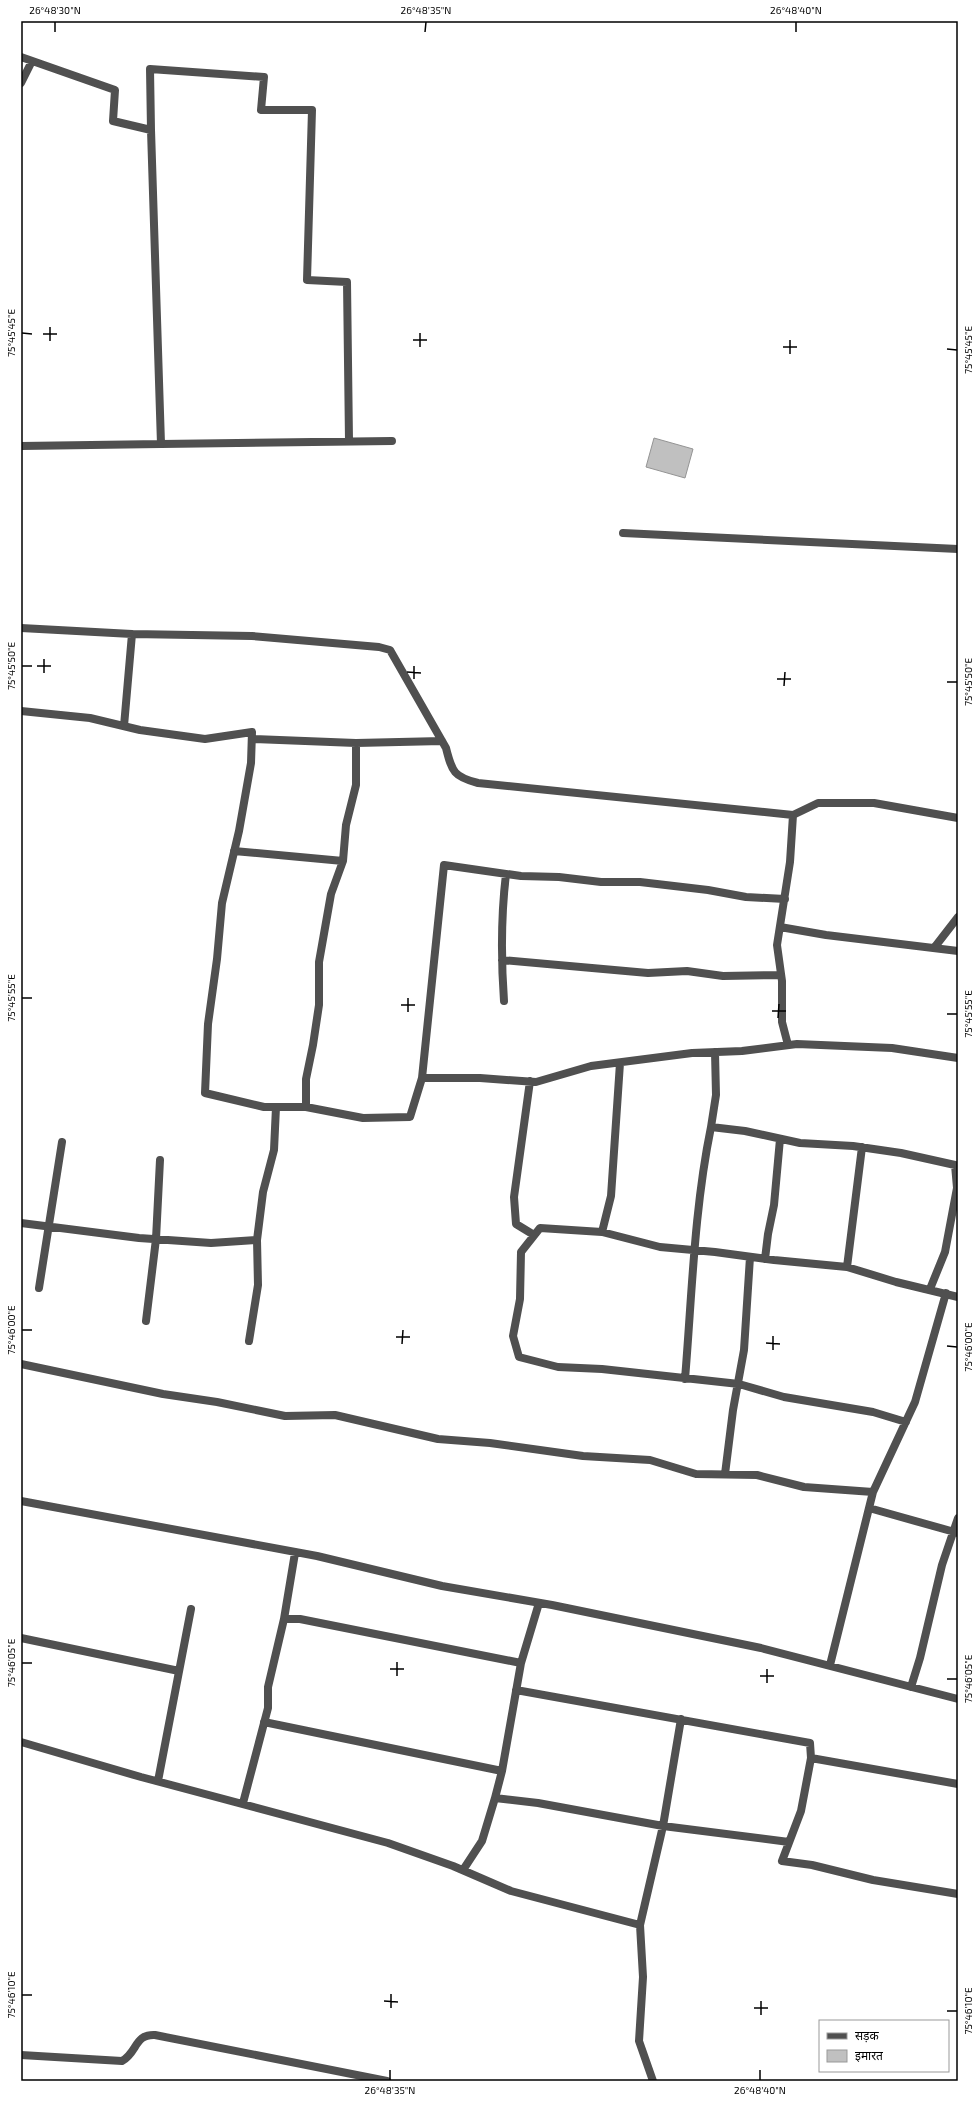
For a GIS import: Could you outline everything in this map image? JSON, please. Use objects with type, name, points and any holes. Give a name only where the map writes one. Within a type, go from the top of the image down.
[{"type":"street","points":[[21,57],[115,90],[113,121],[151,130]]},
{"type":"street","points":[[21,83],[32,61]]},
{"type":"street","points":[[161,444],[150,70],[264,77],[261,110],[312,110],[307,280],[347,282],[349,442]]},
{"type":"street","points":[[21,446],[392,441]]},
{"type":"street","points":[[624,533],[958,549]]},
{"type":"street","points":[[21,628],[132,634],[252,636],[378,647],[390,650],[446,748],[450,766],[460,778],[478,782],[793,815],[818,803],[874,803],[958,818]]},
{"type":"street","points":[[124,726],[132,634]]},
{"type":"street","points":[[21,711],[90,718],[124,726],[205,739],[252,732],[251,763],[234,852],[222,903],[217,959],[208,1024],[205,1093],[264,1107],[306,1107],[363,1118],[410,1117],[422,1078],[444,865],[521,876],[559,876],[601,882],[640,882],[708,890],[746,898],[784,899]]},
{"type":"street","points":[[252,739],[356,743],[442,741]]},
{"type":"street","points":[[306,1107],[306,1079],[314,1046],[319,1005],[320,962],[331,894],[343,861],[346,825],[356,785],[356,743]]},
{"type":"street","points":[[788,1045],[782,1022],[781,975],[777,945],[790,862],[793,815]]},
{"type":"street","points":[[234,852],[343,861]]},
{"type":"street","points":[[504,1001],[502,960],[503,902],[506,874]]},
{"type":"street","points":[[934,948],[958,917]]},
{"type":"street","points":[[780,927],[826,935],[958,951]]},
{"type":"street","points":[[502,960],[648,973],[687,971],[723,976],[781,975]]},
{"type":"street","points":[[422,1078],[480,1078],[536,1082],[591,1066],[620,1064],[692,1053],[788,1045],[843,1044],[892,1048],[958,1058]]},
{"type":"street","points":[[685,1379],[696,1250],[696,1220],[702,1173],[716,1095],[715,1052]]},
{"type":"street","points":[[602,1232],[611,1196],[620,1064]]},
{"type":"street","points":[[530,1081],[514,1197],[516,1224],[534,1235]]},
{"type":"street","points":[[249,1341],[258,1286],[257,1240],[263,1192],[274,1150],[276,1107]]},
{"type":"street","points":[[711,1127],[800,1143],[862,1147],[957,1164],[957,1188],[945,1252],[930,1289]]},
{"type":"street","points":[[765,1259],[774,1205],[780,1139]]},
{"type":"street","points":[[39,1288],[62,1142]]},
{"type":"street","points":[[847,1266],[862,1147]]},
{"type":"street","points":[[146,1321],[156,1239],[160,1160]]},
{"type":"street","points":[[21,1223],[156,1239],[211,1243],[257,1240]]},
{"type":"street","points":[[906,1422],[873,1412],[784,1397],[739,1384],[602,1369],[558,1367],[519,1357],[513,1336],[520,1299],[521,1252],[540,1228],[602,1232],[660,1247],[765,1259],[847,1266],[896,1282],[958,1297]]},
{"type":"street","points":[[725,1474],[744,1350],[750,1257]]},
{"type":"street","points":[[830,1665],[873,1492],[916,1402],[946,1293]]},
{"type":"street","points":[[21,1364],[163,1394],[217,1402],[285,1416],[335,1415],[438,1439],[490,1443],[583,1456],[650,1460],[696,1474],[757,1475],[804,1487],[873,1492]]},
{"type":"street","points":[[21,1501],[177,1529],[295,1553],[442,1586],[540,1603],[761,1648],[958,1699]]},
{"type":"street","points":[[869,1508],[956,1532]]},
{"type":"street","points":[[910,1687],[920,1658],[942,1565],[956,1532],[958,1518]]},
{"type":"street","points":[[243,1804],[268,1708],[268,1687],[284,1619],[295,1553]]},
{"type":"street","points":[[463,1870],[482,1841],[495,1798],[502,1771],[520,1663],[540,1603]]},
{"type":"street","points":[[158,1781],[191,1609]]},
{"type":"street","points":[[284,1619],[300,1618],[520,1663]]},
{"type":"street","points":[[21,1638],[179,1671]]},
{"type":"street","points":[[516,1690],[810,1743],[811,1758],[801,1811],[782,1861],[812,1865],[873,1880],[958,1894]]},
{"type":"street","points":[[653,2081],[639,2041],[643,1977],[640,1925],[663,1826],[681,1719]]},
{"type":"street","points":[[264,1722],[502,1771]]},
{"type":"street","points":[[21,1742],[158,1781],[388,1843],[463,1870],[512,1891],[640,1925]]},
{"type":"street","points":[[811,1758],[958,1784]]},
{"type":"street","points":[[495,1798],[538,1803],[663,1826],[789,1842]]},
{"type":"street","points":[[21,2055],[122,2061],[130,2057],[139,2040],[146,2035],[155,2035],[387,2081]]},
{"type":"building","points":[[654,438],[693,449],[685,478],[646,467]]}]
